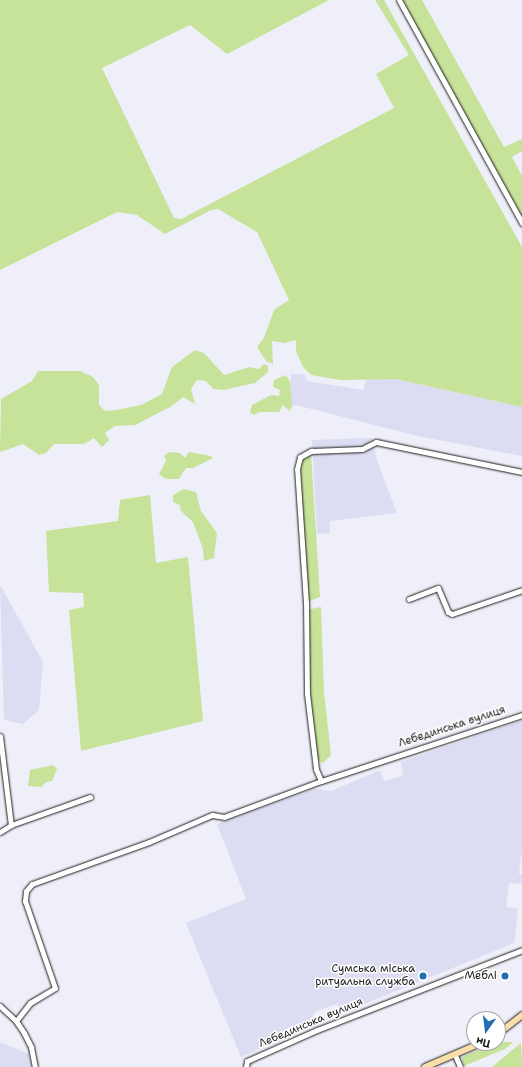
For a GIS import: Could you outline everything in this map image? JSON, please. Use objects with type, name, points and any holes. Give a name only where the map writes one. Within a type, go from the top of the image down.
[{"type":"main road","points":[[506,1027],[522,1014]]},
{"type":"main road","points":[[425,1067],[466,1050]]},
{"type":"street","points":[[399,0],[522,223]]},
{"type":"street","points":[[321,781],[316,769],[307,694],[306,603],[297,469],[300,457],[311,451],[362,449],[376,442],[522,472]]},
{"type":"street","points":[[409,599],[438,588],[448,612],[452,614],[522,590]]},
{"type":"street","name":"Лебединська вулиця","points":[[16,1021],[30,1003],[55,988],[25,901],[26,891],[32,884],[149,842],[212,815],[224,816],[321,781],[522,715]]},
{"type":"street","points":[[0,736],[11,825]]},
{"type":"street","points":[[0,832],[11,825],[90,797]]},
{"type":"street","name":"Лебединська вулиця","points":[[246,1067],[247,1061],[317,1030],[522,950]]},
{"type":"street","points":[[0,1006],[16,1021],[29,1043],[35,1067]]},
{"type":"street","points":[[455,1055],[460,1067]]},
{"type":"shaded area","points":[[291,374],[304,374],[307,381],[363,390],[367,379],[396,379],[522,407],[522,456],[418,436],[296,405],[292,407],[290,397]]},
{"type":"shaded area","points":[[372,438],[377,461],[397,513],[330,521],[330,533],[317,534],[312,440]]},
{"type":"shaded area","points":[[0,585],[43,662],[39,710],[23,724],[4,720]]},
{"type":"shaded area","points":[[522,720],[522,846],[519,874],[522,875],[521,884],[509,883],[506,907],[518,909],[514,943],[342,1013],[337,1004],[316,1011],[305,1027],[241,1057],[186,923],[246,899],[217,824],[314,789],[331,791],[380,770],[384,781],[399,777],[403,775],[401,762]]},
{"type":"shaded area","points":[[0,1042],[29,1054],[32,1067],[0,1067]]},
{"type":"green space","points":[[0,0],[329,0],[227,54],[190,25],[102,68],[174,218],[181,219],[394,108],[376,74],[409,55],[375,0],[384,0],[522,247],[522,407],[396,379],[341,380],[311,375],[303,367],[296,351],[296,340],[284,343],[272,341],[273,364],[266,361],[257,347],[264,338],[274,310],[289,300],[257,232],[218,209],[211,210],[165,234],[137,215],[117,212],[0,270]]},
{"type":"green space","points":[[399,0],[422,0],[504,147],[522,139],[522,151],[512,157],[522,176],[522,223]]},
{"type":"green space","points":[[195,350],[204,353],[224,375],[249,367],[259,369],[264,364],[268,366],[268,372],[255,383],[224,390],[213,389],[206,381],[197,380],[191,389],[195,404],[183,397],[172,406],[135,425],[115,426],[105,433],[109,440],[102,447],[94,438],[84,444],[54,444],[46,453],[39,455],[23,444],[0,452],[1,399],[32,381],[38,371],[80,371],[93,377],[99,385],[99,405],[105,411],[117,410],[141,405],[162,394],[172,367]]},
{"type":"green space","points":[[286,375],[290,382],[292,407],[289,411],[283,405],[279,412],[260,412],[254,415],[250,412],[252,405],[271,395],[279,396],[280,390],[273,387],[274,380]]},
{"type":"green space","points":[[169,452],[180,453],[185,458],[189,452],[211,456],[213,458],[193,468],[186,468],[179,479],[166,479],[159,474],[166,461],[164,456]]},
{"type":"green space","points":[[311,453],[320,597],[307,602],[298,470],[304,455]]},
{"type":"green space","points":[[184,489],[196,492],[201,511],[217,533],[214,558],[204,561],[203,549],[193,522],[181,511],[180,505],[173,502],[173,495]]},
{"type":"green space","points":[[150,495],[156,563],[188,557],[203,721],[81,751],[69,610],[84,607],[83,593],[49,592],[46,531],[118,521],[120,500]]},
{"type":"green space","points":[[321,607],[324,692],[331,755],[323,763],[316,759],[307,694],[306,610]]},
{"type":"green space","points":[[53,765],[57,769],[52,781],[46,782],[42,787],[28,786],[30,770]]},
{"type":"green space","points":[[506,1042],[513,1042],[506,1048]]},
{"type":"green space","points":[[521,1043],[522,1067],[492,1067]]},
{"type":"green space","points":[[476,1051],[500,1051],[464,1066],[462,1057]]},
{"type":"place","name":"Сумська міська ритуальна служба","points":[[423,976]]},
{"type":"place","name":"Меблі","points":[[505,976]]}]
